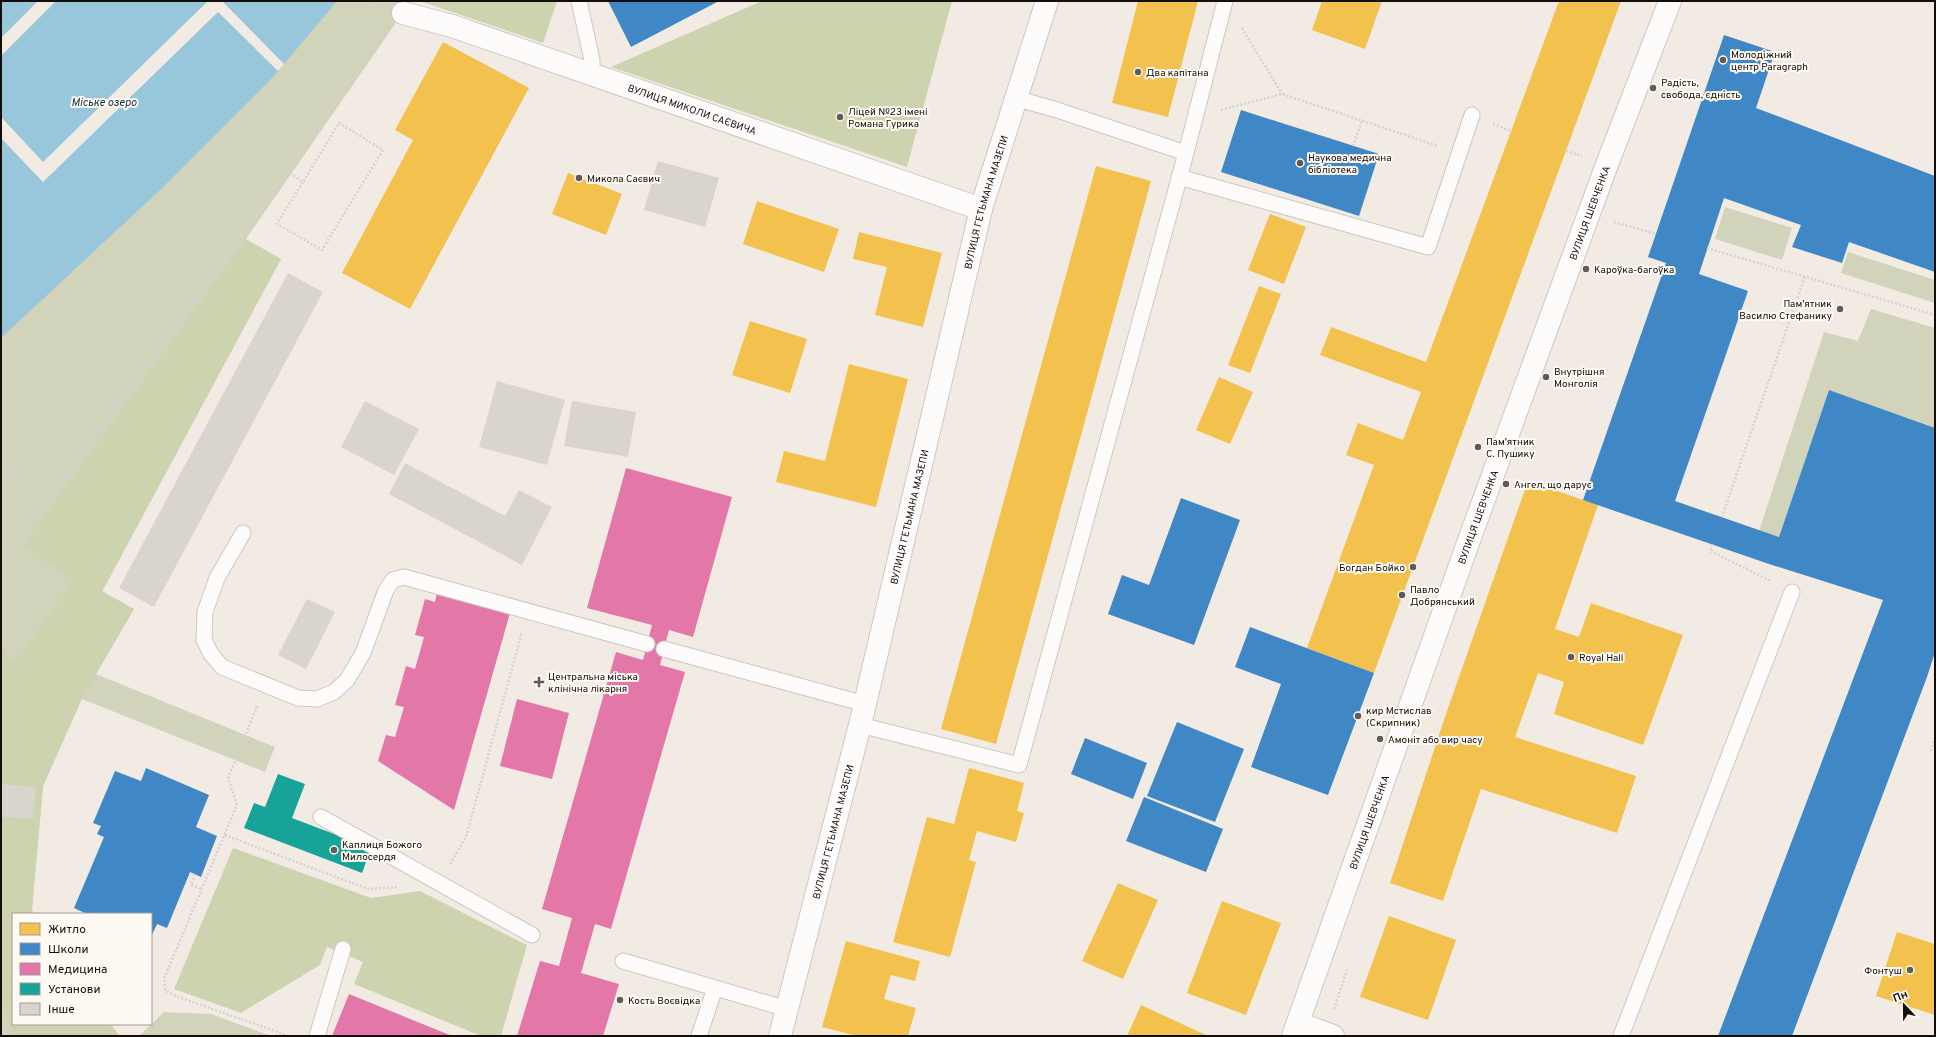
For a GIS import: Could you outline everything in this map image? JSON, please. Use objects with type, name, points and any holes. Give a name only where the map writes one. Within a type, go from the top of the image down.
[{"type":"street","name":"ВУЛИЦЯ ГЕТЬМАНА МАЗЕПИ","points":[[780,1036],[788,1010],[866,704],[981,209],[1047,1]]},
{"type":"street","name":"ВУЛИЦЯ ШЕВЧЕНКА","points":[[1296,1029],[1476,521],[1606,167],[1670,1]]},
{"type":"street","name":"ВУЛИЦЯ МИКОЛИ САЄВИЧА","points":[[395,19],[452,26],[981,209]]},
{"type":"street","points":[[1296,1029],[1333,1036]]},
{"type":"lane","points":[[579,1],[592,60],[592,75]]},
{"type":"lane","points":[[860,725],[1019,765],[1196,117],[1225,1]]},
{"type":"lane","points":[[1015,98],[1057,110],[1186,153]]},
{"type":"lane","points":[[1179,177],[1428,247],[1472,115]]},
{"type":"lane","points":[[243,533],[217,578],[205,612],[204,640],[211,654],[222,667],[298,698],[317,699],[334,692],[347,680],[363,653],[386,590],[393,580],[404,577],[647,644]]},
{"type":"lane","points":[[1621,1036],[1792,592]]},
{"type":"lane","points":[[664,649],[866,704]]},
{"type":"lane","points":[[322,817],[532,935]]},
{"type":"lane","points":[[317,1036],[343,949]]},
{"type":"lane","points":[[623,961],[788,1010]]},
{"type":"lane","points":[[699,1036],[715,988]]},
{"type":"path","points":[[1,489],[230,178],[302,88],[357,1]]},
{"type":"path","points":[[1225,1],[1282,94]]},
{"type":"path","points":[[1,565],[239,240],[395,19]]},
{"type":"path","points":[[1196,117],[1282,94],[1459,152]]},
{"type":"path","points":[[1352,146],[1362,121]]},
{"type":"path","points":[[339,123],[383,150],[322,250],[278,224],[303,182],[339,123]]},
{"type":"path","points":[[254,148],[303,182]]},
{"type":"path","points":[[1612,221],[1656,234]]},
{"type":"path","points":[[1707,248],[1935,315]]},
{"type":"path","points":[[1722,518],[1805,276]]},
{"type":"path","points":[[1712,544],[1710,551],[1792,592]]},
{"type":"path","points":[[225,834],[368,889],[404,886],[434,880],[444,874],[466,837],[528,611]]},
{"type":"path","points":[[266,685],[228,778],[237,806],[164,979],[166,990],[173,995],[289,1036]]},
{"type":"path","points":[[1931,751],[1935,737]]},
{"type":"path","points":[[195,874],[191,885],[202,890]]},
{"type":"path","points":[[1,1027],[4,1036]]},
{"type":"green space","points":[[1,1],[411,1],[246,239],[281,259],[102,592],[134,609],[96,674],[275,747],[265,772],[82,699],[43,786],[33,913],[12,913],[12,1025],[111,1025],[120,1036],[1,1036]]},
{"type":"green space","points":[[420,1],[557,1],[543,43]]},
{"type":"green space","name":"Ліцей №23 імені Романа Гурика","points":[[762,1],[952,1],[907,167],[611,67]]},
{"type":"green space","points":[[1725,207],[1792,228],[1782,260],[1715,239]]},
{"type":"green space","points":[[246,240],[281,259],[102,591],[134,609],[82,698],[43,786],[33,913],[12,913],[12,1025],[111,1025],[120,1036],[13,1036],[1,1002],[1,651],[16,661],[74,581],[24,545]]},
{"type":"green space","points":[[1848,252],[1935,280],[1935,303],[1841,273]]},
{"type":"green space","points":[[1871,309],[1935,328],[1935,428],[1829,390],[1779,537],[1759,531],[1824,332],[1858,341]]},
{"type":"green space","points":[[233,848],[371,898],[420,891],[527,945],[501,1036],[481,1036],[354,984],[363,962],[327,947],[320,965],[241,1013],[174,989]]},
{"type":"green space","points":[[164,1012],[211,1014],[271,1036],[139,1036]]},
{"type":"water","name":"Міське озеро","points":[[1,1],[337,1],[274,76],[159,191],[1,338]]},
{"type":"pier","points":[[38,1],[56,1],[1,56],[1,38]]},
{"type":"pier","points":[[208,1],[222,1],[284,64],[278,71],[218,12],[43,182],[1,138],[1,117],[43,162]]},
{"type":"building: Житло","points":[[1138,1],[1198,1],[1168,117],[1112,103]]},
{"type":"building: Житло","points":[[1322,1],[1382,1],[1365,49],[1312,30]]},
{"type":"building: Житло","points":[[1559,1],[1621,1],[1374,673],[1307,648],[1374,465],[1346,455],[1358,423],[1403,440],[1421,392],[1320,355],[1331,327],[1426,362]]},
{"type":"building: Житло","points":[[443,42],[529,88],[410,309],[342,273],[413,140],[395,130]]},
{"type":"building: Житло","points":[[1096,166],[1151,181],[996,744],[941,729]]},
{"type":"building: Житло","points":[[568,173],[622,194],[606,235],[552,214]]},
{"type":"building: Житло","points":[[757,201],[839,229],[824,272],[743,244]]},
{"type":"building: Житло","points":[[1270,214],[1306,227],[1284,284],[1248,270]]},
{"type":"building: Житло","points":[[859,232],[942,253],[923,327],[875,315],[887,267],[853,259]]},
{"type":"building: Житло","points":[[1259,286],[1281,294],[1250,373],[1228,365]]},
{"type":"building: Житло","points":[[750,321],[807,339],[790,393],[732,375]]},
{"type":"building: Житло","points":[[849,364],[908,379],[876,507],[776,482],[784,451],[825,461]]},
{"type":"building: Житло","points":[[1219,377],[1253,392],[1230,444],[1196,430]]},
{"type":"building: Житло","points":[[1528,481],[1598,505],[1555,629],[1579,637],[1591,603],[1683,635],[1643,745],[1554,714],[1564,682],[1538,673],[1515,737],[1636,776],[1617,833],[1481,789],[1443,901],[1390,883],[1446,714]]},
{"type":"building: Житло","points":[[969,768],[1024,783],[1017,811],[1024,813],[1016,842],[977,831],[969,860],[976,862],[950,957],[893,942],[927,817],[954,824]]},
{"type":"building: Житло","points":[[1118,883],[1158,900],[1123,979],[1082,961]]},
{"type":"building: Житло","points":[[1222,901],[1281,923],[1246,1015],[1187,993]]},
{"type":"building: Житло","points":[[1389,916],[1456,940],[1428,1020],[1360,997]]},
{"type":"building: Житло","name":"Фонтуш","points":[[1897,932],[1935,944],[1935,1015],[1876,996]]},
{"type":"building: Житло","points":[[846,941],[920,961],[915,981],[891,975],[884,999],[916,1008],[908,1036],[857,1036],[822,1027]]},
{"type":"building: Житло","points":[[1141,1005],[1208,1036],[1127,1036]]},
{"type":"building: Школи","points":[[608,1],[719,1],[631,47]]},
{"type":"building: Школи","points":[[1724,35],[1775,52],[1756,108],[1935,176],[1935,272],[1849,242],[1842,263],[1792,247],[1801,225],[1724,198],[1699,274],[1748,291],[1675,501],[1779,537],[1829,390],[1935,428],[1935,652],[1927,677],[1792,1036],[1718,1036],[1883,600],[1769,564],[1583,500],[1666,263],[1648,257]]},
{"type":"building: Школи","name":"Наукова медична бібліотека","points":[[1241,110],[1379,154],[1359,216],[1221,172]]},
{"type":"building: Школи","points":[[1181,498],[1240,520],[1194,645],[1108,614],[1122,575],[1149,585]]},
{"type":"building: Школи","points":[[1250,627],[1374,673],[1328,795],[1251,767],[1281,684],[1235,667]]},
{"type":"building: Школи","points":[[1177,722],[1244,749],[1215,822],[1147,796]]},
{"type":"building: Школи","points":[[1085,738],[1147,763],[1133,799],[1071,774]]},
{"type":"building: Школи","points":[[146,768],[209,795],[196,827],[217,836],[201,877],[190,872],[167,928],[157,924],[152,935],[152,913],[85,913],[74,908],[104,837],[97,834],[101,826],[93,823],[115,771],[141,781]]},
{"type":"building: Школи","points":[[1144,797],[1223,829],[1206,872],[1126,841]]},
{"type":"building: Медицина","points":[[626,468],[732,497],[693,637],[669,630],[660,665],[685,672],[611,929],[595,924],[581,973],[619,984],[603,1036],[517,1036],[540,961],[559,966],[572,918],[542,909],[616,652],[643,660],[652,625],[587,608]]},
{"type":"building: Медицина","points":[[437,593],[510,613],[454,810],[378,761],[386,735],[395,737],[404,707],[395,705],[406,666],[415,669],[424,637],[415,635],[425,599],[435,602]]},
{"type":"building: Медицина","points":[[517,699],[569,713],[552,779],[500,766]]},
{"type":"building: Медицина","points":[[349,994],[452,1036],[332,1036]]},
{"type":"building: Установи","points":[[278,774],[305,784],[292,818],[371,848],[362,873],[244,828],[254,803],[265,807]]},
{"type":"building: Інше","points":[[658,161],[719,178],[705,227],[644,210]]},
{"type":"building: Інше","points":[[288,273],[323,292],[154,607],[119,588]]},
{"type":"building: Інше","points":[[497,381],[565,400],[547,465],[479,447]]},
{"type":"building: Інше","points":[[365,401],[419,429],[394,475],[341,447]]},
{"type":"building: Інше","points":[[572,401],[636,412],[628,457],[564,446]]},
{"type":"building: Інше","points":[[405,463],[505,516],[519,490],[552,507],[522,565],[389,494]]},
{"type":"building: Інше","points":[[307,599],[335,612],[306,669],[278,655]]},
{"type":"building: Інше","points":[[1,784],[36,787],[33,819],[1,817]]},
{"type":"place","name":"Молодіжний центр Paragraph","points":[[1723,60]]},
{"type":"place","name":"Два капітана","points":[[1138,72]]},
{"type":"place","name":"Радість, свобода, єдність","points":[[1653,88]]},
{"type":"place","name":"Ліцей №23 імені Романа Гурика","points":[[840,117]]},
{"type":"place","name":"Наукова медична бібліотека","points":[[1300,163]]},
{"type":"place","name":"Микола Саєвич","points":[[579,178]]},
{"type":"place","name":"Кароўка-багоўка","points":[[1586,269]]},
{"type":"place","name":"Пам'ятник Василю Стефанику","points":[[1840,309]]},
{"type":"place","name":"Внутрішня Монголія","points":[[1546,377]]},
{"type":"place","name":"Пам'ятник С. Пушику","points":[[1478,447]]},
{"type":"place","name":"Ангел, що дарує","points":[[1506,484]]},
{"type":"place","name":"Богдан Бойко","points":[[1413,567]]},
{"type":"place","name":"Павло Добрянський","points":[[1402,595]]},
{"type":"place","name":"Royal Hall","points":[[1571,657]]},
{"type":"place","name":"Центральна міська клінічна лікарня","points":[[539,682]]},
{"type":"place","name":"кир Мстислав (Скрипник)","points":[[1358,716]]},
{"type":"place","name":"Амоніт або вир часу","points":[[1380,739]]},
{"type":"place","name":"Каплиця Божого Милосердя","points":[[334,850]]},
{"type":"place","name":"Фонтуш","points":[[1910,970]]},
{"type":"place","name":"Кость Воєвідка","points":[[620,1000]]}]
